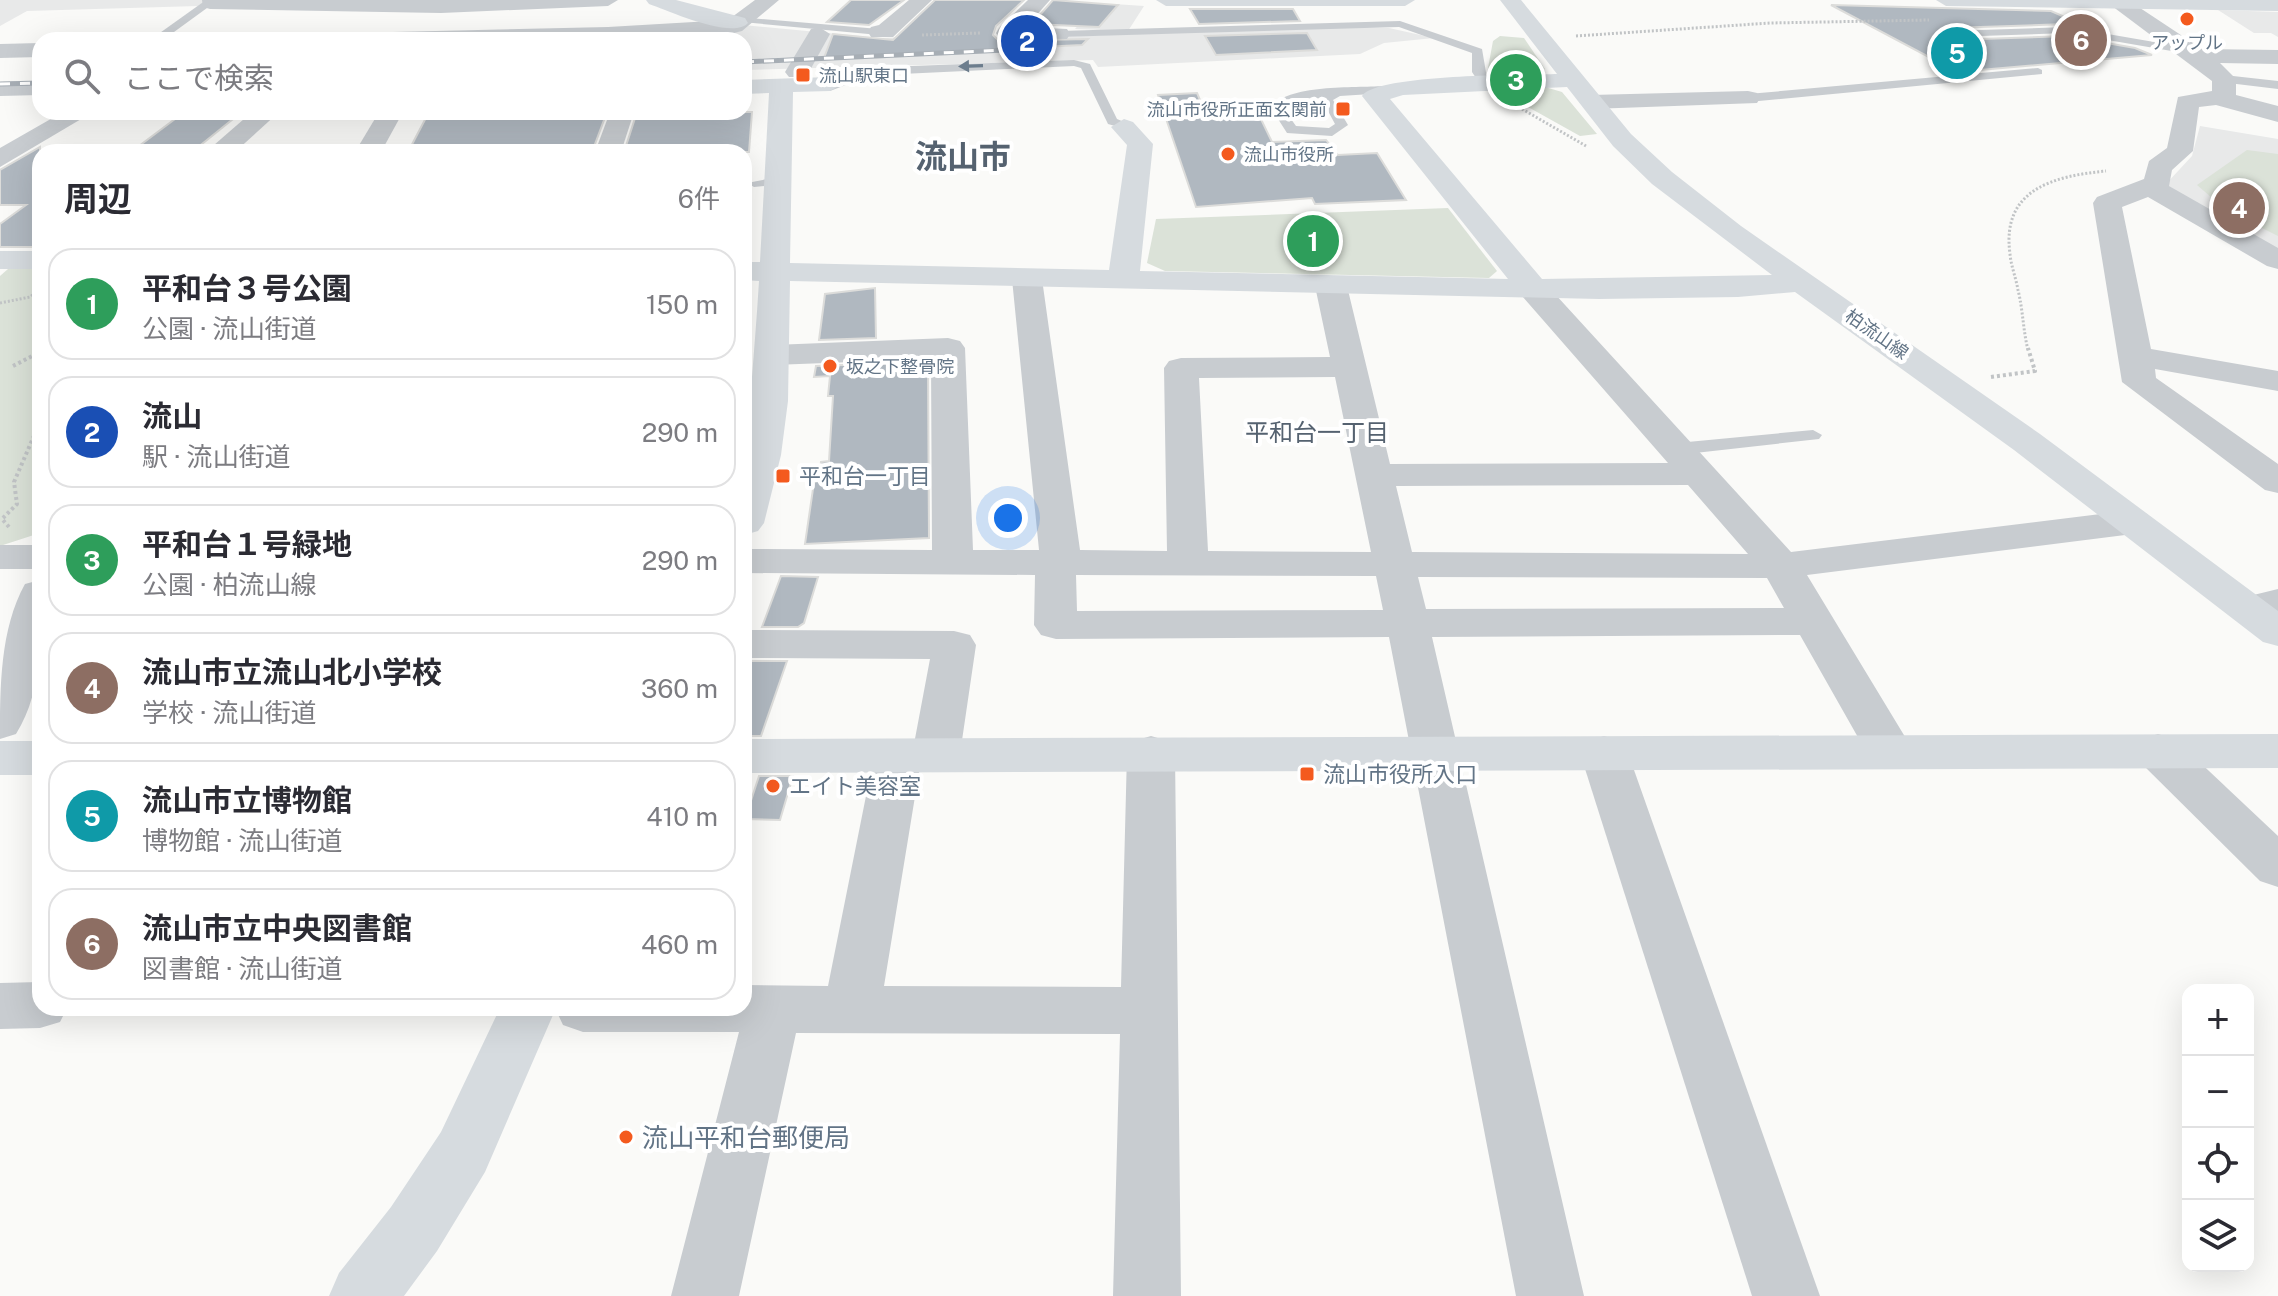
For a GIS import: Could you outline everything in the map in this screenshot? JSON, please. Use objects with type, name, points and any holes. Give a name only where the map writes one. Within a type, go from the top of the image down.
[{"type":"street","points":[[212,2],[448,4],[608,0]]},
{"type":"street","points":[[656,0],[711,19],[740,21]]},
{"type":"street","points":[[628,32],[740,21],[769,0]]},
{"type":"street","points":[[882,32],[922,0]]},
{"type":"street","points":[[1012,28],[1040,0]]},
{"type":"street","points":[[1166,0],[1405,0]]},
{"type":"street","name":"柏流山線","points":[[1510,0],[1639,158],[1731,232],[1946,383],[2133,522],[2268,614]]},
{"type":"street","points":[[1946,0],[2278,5]]},
{"type":"street","points":[[2116,1],[2193,53],[2221,89],[2278,114]]},
{"type":"street","points":[[396,32],[448,4]]},
{"type":"street","points":[[1012,28],[1059,34]]},
{"type":"street","points":[[752,493],[762,455],[773,355],[760,272],[766,182],[789,79],[819,34]]},
{"type":"street","points":[[0,51],[32,50]]},
{"type":"street","points":[[2193,53],[2278,57]]},
{"type":"street","points":[[752,86],[789,79],[830,84],[859,72]]},
{"type":"street","points":[[1748,98],[1582,91],[1484,81],[1383,90],[1374,96],[1533,289],[1781,566],[1889,750]]},
{"type":"street","points":[[0,89],[32,88]]},
{"type":"street","points":[[2221,89],[2187,102],[2180,151],[2156,178],[2107,203],[2139,382],[2278,482]]},
{"type":"street","points":[[0,159],[67,120]]},
{"type":"street","points":[[229,144],[257,120]]},
{"type":"street","points":[[373,144],[386,120]]},
{"type":"street","points":[[611,144],[619,120]]},
{"type":"street","points":[[1123,282],[1140,144],[1124,127]]},
{"type":"street","points":[[2156,178],[2278,260]]},
{"type":"street","points":[[760,272],[1533,289],[1686,290],[1802,282]]},
{"type":"street","points":[[1027,279],[1058,562],[1056,625],[1813,621]]},
{"type":"street","points":[[1331,286],[1437,753],[1550,1296]]},
{"type":"street","points":[[773,355],[948,348],[953,562]]},
{"type":"street","points":[[2136,356],[2278,381]]},
{"type":"street","points":[[1188,561],[1181,368],[1348,367]]},
{"type":"street","points":[[1374,475],[1688,462]]},
{"type":"street","points":[[752,561],[1781,566],[2133,522]]},
{"type":"street","points":[[0,723],[32,619]]},
{"type":"street","points":[[752,644],[954,645],[917,755],[852,1007]]},
{"type":"street","points":[[2158,751],[2278,867]]},
{"type":"street","points":[[752,756],[2278,751]]},
{"type":"street","points":[[1147,1296],[1151,753]]},
{"type":"street","points":[[1604,753],[1786,1296]]},
{"type":"street","points":[[0,758],[32,758]]},
{"type":"street","points":[[0,1006],[32,1005]]},
{"type":"street","points":[[752,1010],[852,1007],[1147,1011]]},
{"type":"street","points":[[705,1296],[773,1010]]},
{"type":"street","points":[[363,1296],[414,1229],[463,1152],[524,1016]]},
{"type":"lane","points":[[168,32],[212,2]]},
{"type":"lane","points":[[740,21],[882,32]]},
{"type":"lane","points":[[1059,34],[1400,24],[1478,51],[1478,72],[1484,81]]},
{"type":"lane","points":[[1950,34],[2067,30],[2193,53]]},
{"type":"lane","points":[[859,72],[1074,63],[1086,66],[1112,121],[1124,127]]},
{"type":"lane","points":[[1748,98],[2038,72]]},
{"type":"lane","points":[[2221,89],[2278,85]]},
{"type":"lane","points":[[1337,93],[1326,99],[1342,125],[1332,132],[1292,130],[1287,127],[1277,108],[1283,99],[1291,97],[1337,93],[1383,90]]},
{"type":"lane","points":[[1688,462],[1813,435]]},
{"type":"path","points":[[1539,36],[1608,35],[1770,23],[1936,20]]},
{"type":"path","points":[[882,32],[882,37],[1012,28]]},
{"type":"path","points":[[1484,81],[1485,88],[1588,147],[1611,155],[1639,158]]},
{"type":"path","points":[[1979,378],[2035,371],[2009,249],[2010,225],[2018,206],[2036,185],[2079,173],[2156,178]]},
{"type":"path","points":[[0,303],[32,295]]},
{"type":"path","points":[[13,366],[32,356]]},
{"type":"path","points":[[9,542],[17,504],[14,482],[32,440]]},
{"type":"shaded area","points":[[0,0],[206,0],[198,6],[27,11],[0,26]]},
{"type":"shaded area","points":[[1114,4],[1144,6],[1128,31],[1075,29],[1081,22],[1100,23]]},
{"type":"shaded area","points":[[2218,10],[2278,12],[2278,37],[2271,33],[2254,33]]},
{"type":"shaded area","points":[[743,25],[881,38],[967,35],[994,39],[1339,27],[1389,28],[1434,38],[1384,43],[1360,54],[1098,67],[1093,60],[752,70],[752,32],[674,32]]},
{"type":"shaded area","points":[[1500,36],[1524,38],[1545,69],[1536,74],[1545,87],[1562,92],[1597,134],[1580,136],[1494,88],[1488,68],[1493,41]]},
{"type":"shaded area","points":[[2200,126],[2278,139],[2278,253],[2235,232],[2166,184],[2192,156]]},
{"type":"shaded area","points":[[2247,150],[2278,154],[2278,236],[2226,210],[2197,185]]},
{"type":"shaded area","points":[[1448,208],[1497,271],[1489,278],[1165,271],[1147,263],[1156,219]]},
{"type":"shaded area","points":[[32,267],[32,536],[0,546],[0,276],[8,269]]},
{"type":"building","points":[[851,0],[904,0],[869,25],[827,22]]},
{"type":"building","points":[[935,0],[1024,0],[996,26],[993,35],[999,41],[1088,39],[1082,45],[824,58],[833,34],[893,40]]},
{"type":"building","points":[[1053,0],[1118,5],[1099,27],[1032,24]]},
{"type":"building","points":[[1831,5],[2051,11],[2090,28],[2067,24],[1950,28],[1941,35],[1950,40],[2067,36],[2135,48],[2152,55],[1957,72]]},
{"type":"building","points":[[1190,9],[1293,9],[1300,21],[1199,24]]},
{"type":"building","points":[[1307,33],[1317,50],[1216,55],[1205,36]]},
{"type":"building","points":[[1197,93],[1206,114],[1252,112],[1259,115],[1272,142],[1326,140],[1338,155],[1377,153],[1406,200],[1315,204],[1312,198],[1196,207],[1158,95]]},
{"type":"building","points":[[174,120],[232,120],[202,144],[142,144]]},
{"type":"building","points":[[425,120],[604,120],[595,144],[412,144]]},
{"type":"building","points":[[634,120],[751,120],[750,144],[627,144]]},
{"type":"building","points":[[32,152],[32,247],[0,247],[0,224],[26,205],[0,205],[0,170]]},
{"type":"building","points":[[875,288],[876,338],[819,340],[825,294]]},
{"type":"building","points":[[928,362],[929,538],[805,544],[814,482],[818,481],[821,462],[829,461],[833,396],[828,396],[830,376],[814,377],[816,366]]},
{"type":"building","points":[[781,576],[818,577],[804,623],[798,627],[762,627]]},
{"type":"building","points":[[752,661],[787,661],[761,736],[752,736]]},
{"type":"building","name":"エイト美容室","points":[[759,776],[793,776],[780,820],[752,819],[752,798]]},
{"type":"railway","points":[[752,62],[1006,50]]},
{"type":"railway","points":[[0,84],[32,83]]},
{"type":"place","name":"アップル","points":[[2187,19]]},
{"type":"place","name":"流山市立中央図書館","points":[[2081,40]]},
{"type":"place","name":"流山","points":[[1027,41]]},
{"type":"place","name":"流山市立博物館","points":[[1957,53]]},
{"type":"place","name":"流山駅東口","points":[[803,75]]},
{"type":"place","name":"平和台１号緑地","points":[[1516,80]]},
{"type":"place","name":"流山市役所正面玄関前","points":[[1343,109]]},
{"type":"place","name":"流山市役所","points":[[1228,154]]},
{"type":"place","name":"流山市立流山北小学校","points":[[2239,208]]},
{"type":"place","name":"平和台３号公園","points":[[1313,241]]},
{"type":"place","name":"坂之下整骨院","points":[[830,366]]},
{"type":"place","name":"平和台一丁目","points":[[783,476]]},
{"type":"place","name":"流山市役所入口","points":[[1307,774]]},
{"type":"place","name":"エイト美容室","points":[[773,786]]},
{"type":"place","name":"流山平和台郵便局","points":[[626,1137]]},
{"type":"district","name":"流山市","points":[[963,156]]},
{"type":"district","name":"平和台一丁目","points":[[1317,432]]}]
